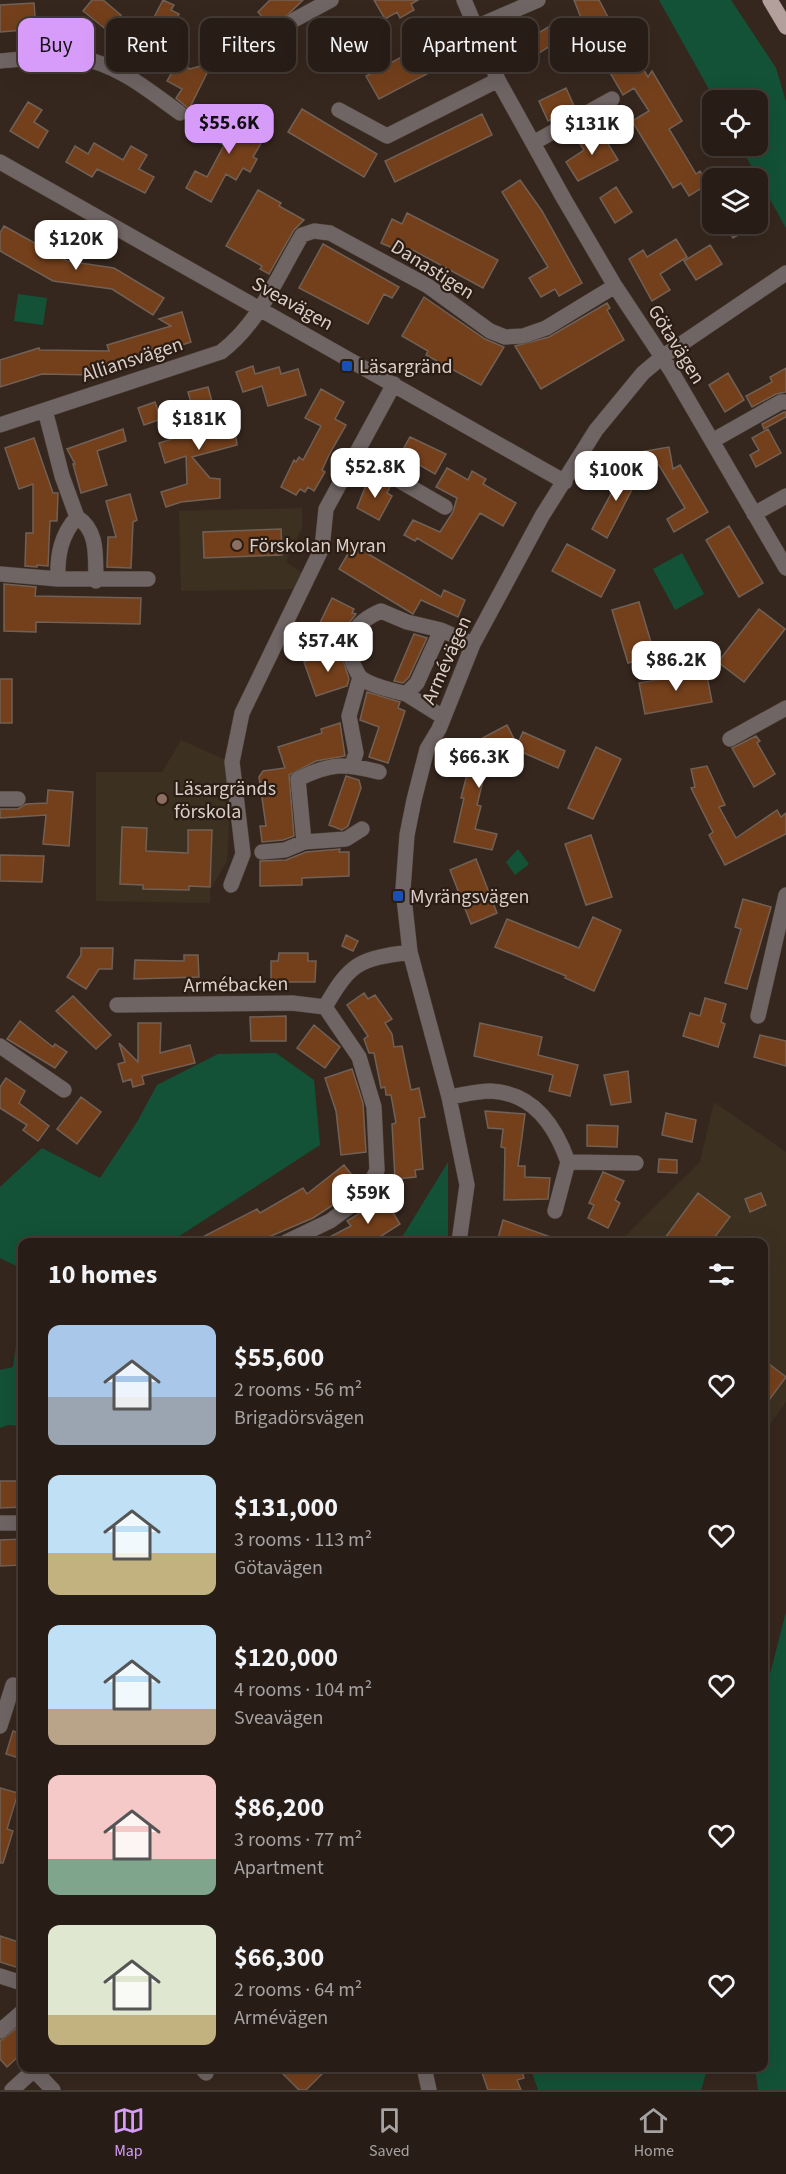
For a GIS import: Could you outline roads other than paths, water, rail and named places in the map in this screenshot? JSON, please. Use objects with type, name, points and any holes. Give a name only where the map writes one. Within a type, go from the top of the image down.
[{"type":"main road","points":[[770,0],[784,23]]},
{"type":"street","points":[[296,19],[331,0]]},
{"type":"street","name":"Götavägen","points":[[464,0],[472,18]]},
{"type":"street","points":[[497,18],[538,0]]},
{"type":"street","points":[[0,61],[58,57],[91,60],[132,78],[180,113]]},
{"type":"street","name":"Götavägen","points":[[495,72],[615,286],[662,357],[786,568]]},
{"type":"street","points":[[339,110],[387,136],[498,80]]},
{"type":"street","points":[[533,143],[612,99]]},
{"type":"street","name":"Sveavägen","points":[[0,162],[565,482]]},
{"type":"street","name":"Danastigen","points":[[262,310],[302,235],[314,231],[330,233],[428,286],[490,331],[505,337],[524,336],[546,328],[615,286]]},
{"type":"street","name":"Armévägen","points":[[460,1238],[467,1185],[449,1096],[410,952],[403,889],[407,835],[427,749],[443,717],[473,644],[542,516],[596,430],[643,372],[786,273]]},
{"type":"street","name":"Alliansvägen","points":[[0,425],[221,352],[237,340],[262,310]]},
{"type":"street","points":[[231,885],[243,854],[232,762],[242,713],[322,548],[326,509],[394,384]]},
{"type":"street","points":[[712,441],[781,402],[786,402]]},
{"type":"street","points":[[45,410],[62,476],[77,517],[88,523],[94,537],[96,581]]},
{"type":"street","points":[[355,455],[445,507]]},
{"type":"street","points":[[754,514],[786,496]]},
{"type":"street","points":[[58,579],[58,561],[66,529],[77,517]]},
{"type":"street","points":[[0,574],[96,581],[148,579]]},
{"type":"street","points":[[443,717],[406,694],[381,688],[360,677],[349,654],[351,636],[364,618],[381,610],[407,621],[441,630],[473,644]]},
{"type":"street","points":[[406,694],[417,683],[441,630]]},
{"type":"street","points":[[352,765],[356,753],[349,716],[360,677]]},
{"type":"street","points":[[730,739],[786,708]]},
{"type":"street","points":[[304,842],[298,779],[316,771],[352,765],[379,772]]},
{"type":"street","points":[[0,800],[18,799]]},
{"type":"street","points":[[262,852],[285,850],[304,842],[346,839],[362,829]]},
{"type":"street","points":[[758,1016],[786,895]]},
{"type":"street","points":[[294,1238],[330,1221],[364,1196],[377,1170],[374,1107],[359,1057],[325,1006],[343,975],[372,957],[410,952]]},
{"type":"street","name":"Armébacken","points":[[117,1005],[292,1003],[325,1006]]},
{"type":"street","points":[[0,1046],[64,1090]]},
{"type":"street","points":[[449,1096],[491,1091],[525,1099],[548,1120],[568,1162],[555,1211]]},
{"type":"street","points":[[568,1162],[636,1162]]},
{"type":"street","points":[[0,1524],[18,1522]]},
{"type":"street","points":[[0,1726],[12,1685]]},
{"type":"street","points":[[0,1976],[18,1982]]},
{"type":"street","points":[[0,2031],[18,2015]]},
{"type":"street","points":[[12,2090],[32,2072]]},
{"type":"street","points":[[39,2072],[53,2090]]},
{"type":"street","points":[[425,2072],[429,2090]]},
{"type":"place","name":"Läsargränd","points":[[347,366]]},
{"type":"place","name":"Förskolan Myran","points":[[237,545]]},
{"type":"place","name":"Läsargränds förskola","points":[[162,799]]},
{"type":"place","name":"Myrängsvägen","points":[[398,896]]}]
